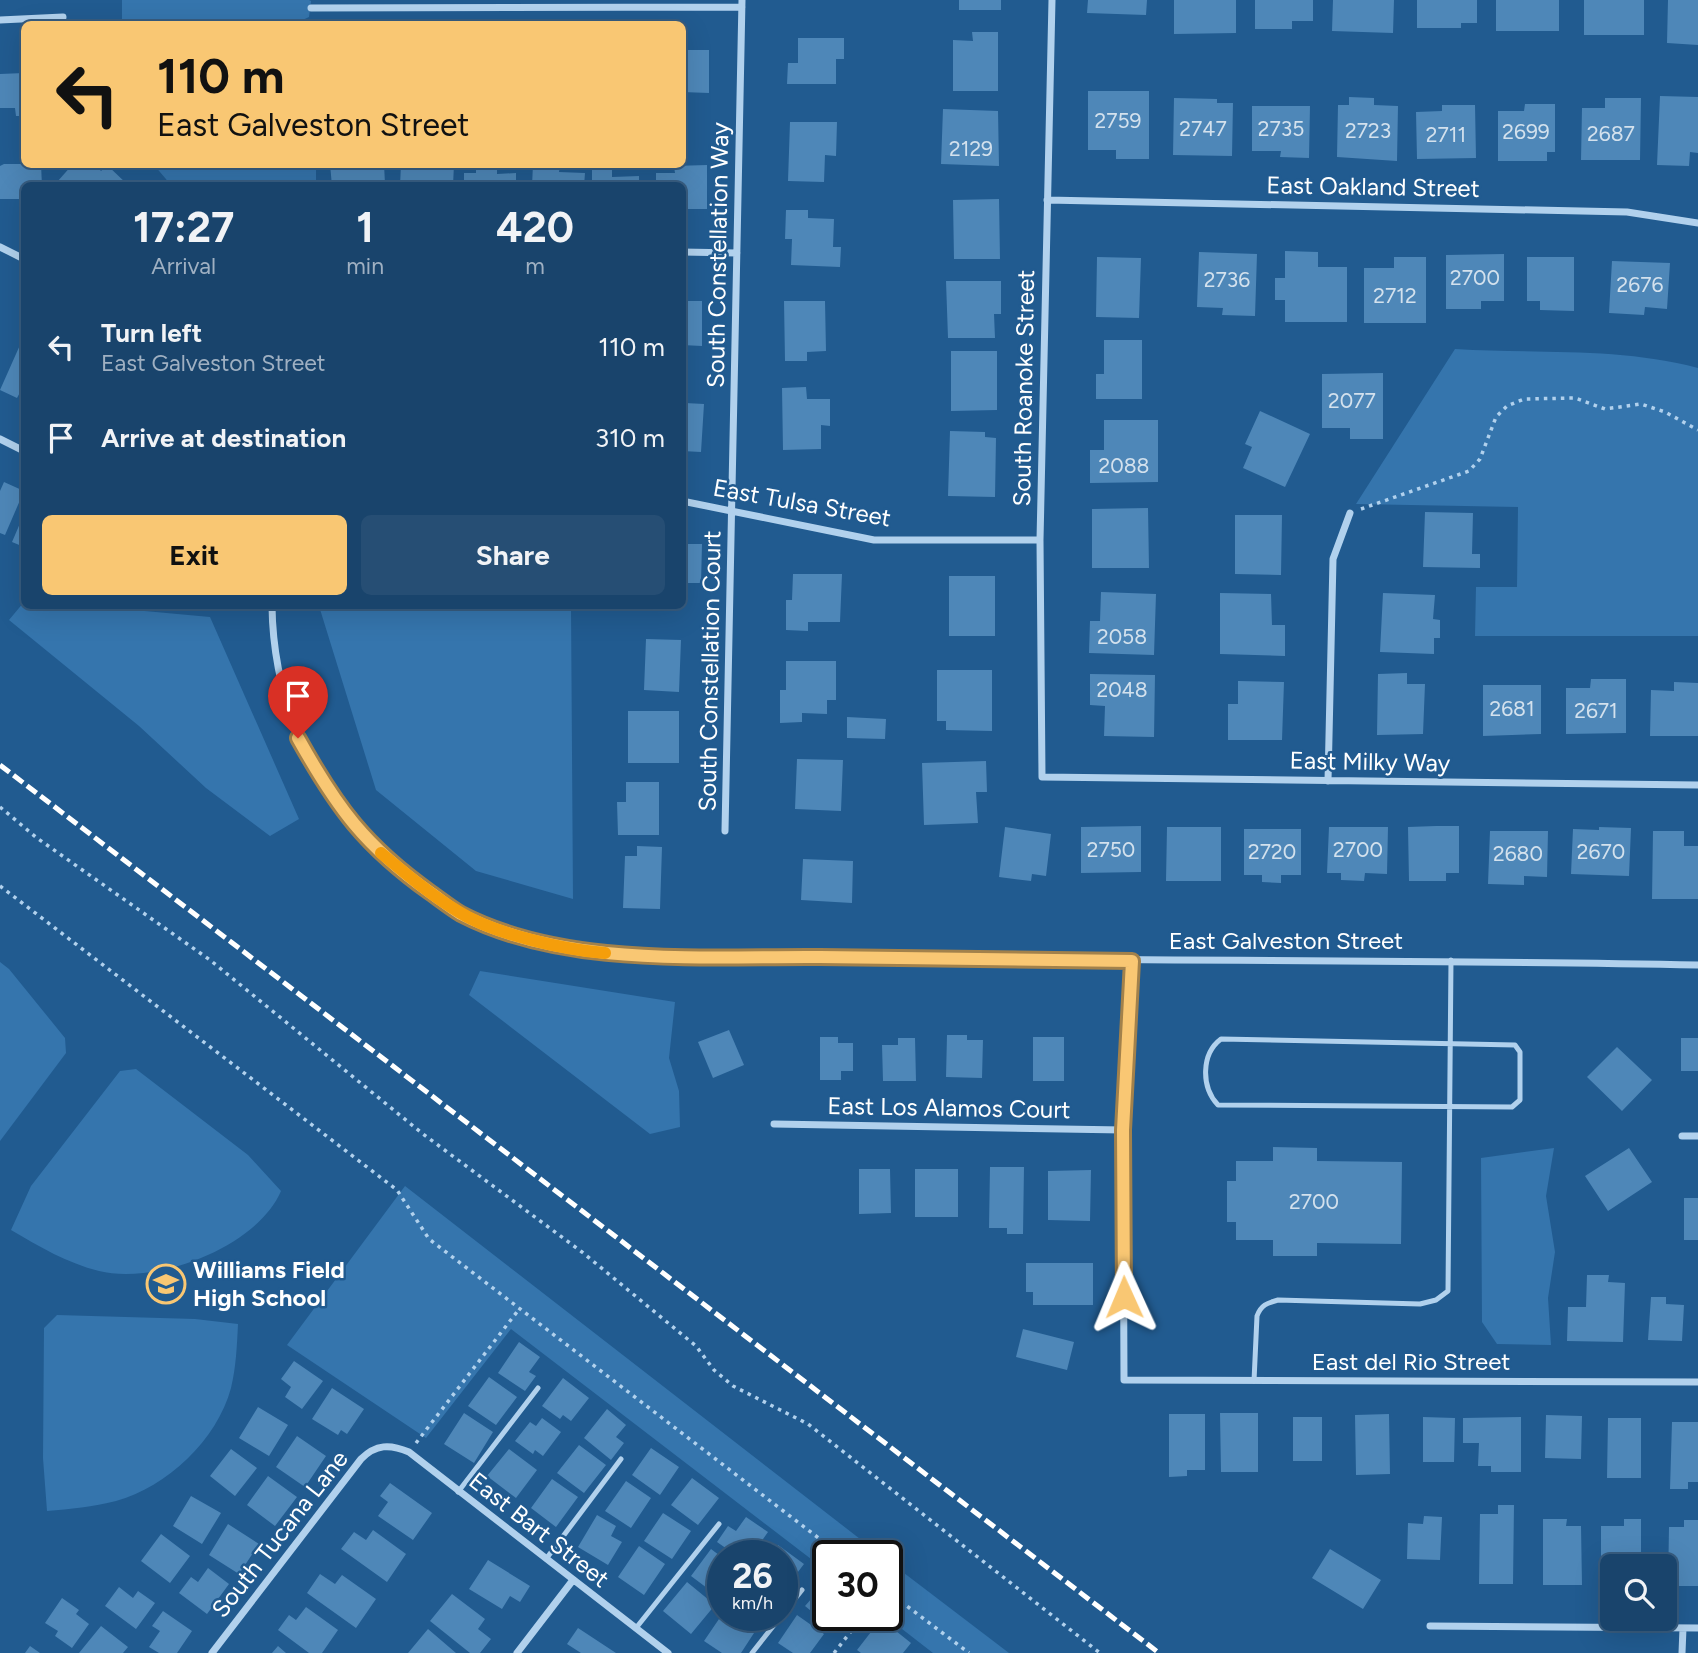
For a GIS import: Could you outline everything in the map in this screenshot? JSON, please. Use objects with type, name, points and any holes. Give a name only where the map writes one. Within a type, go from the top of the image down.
[{"type":"street","name":"South Roanoke Street","points":[[1042,777],[1040,540],[1052,0]]},
{"type":"street","points":[[311,8],[742,4]]},
{"type":"street","name":"South Constellation Way","points":[[732,511],[742,4]]},
{"type":"street","points":[[0,20],[63,17]]},
{"type":"street","name":"East Oakland Street","points":[[1047,200],[1627,212],[1698,223]]},
{"type":"street","points":[[0,247],[21,258]]},
{"type":"street","points":[[686,252],[737,253]]},
{"type":"street","points":[[0,439],[21,450]]},
{"type":"street","name":"East Tulsa Street","points":[[686,501],[874,540],[1040,540]]},
{"type":"street","name":"South Constellation Court","points":[[725,831],[732,511]]},
{"type":"street","points":[[1328,781],[1333,559],[1350,513]]},
{"type":"street","name":"East Galveston Street","points":[[272,609],[272,626],[285,696],[298,738],[326,789],[361,836],[415,881],[461,914],[527,938],[582,951],[661,956],[1132,961],[1451,960],[1698,965]]},
{"type":"street","name":"East Milky Way","points":[[1042,777],[1698,785]]},
{"type":"street","points":[[1123,1130],[1132,961]]},
{"type":"street","name":"East Los Alamos Court","points":[[774,1124],[1123,1130]]},
{"type":"street","name":"East del Rio Street","points":[[1123,1130],[1124,1380],[1698,1382]]},
{"type":"street","points":[[1682,1136],[1698,1136]]},
{"type":"street","name":"East Bart Street","points":[[383,1446],[409,1452],[668,1653]]},
{"type":"street","name":"South Tucana Lane","points":[[212,1653],[362,1459],[372,1450],[383,1446]]},
{"type":"street","points":[[517,1653],[573,1580]]},
{"type":"street","points":[[1430,1626],[1698,1628]]},
{"type":"street","points":[[1682,1653],[1683,1628]]},
{"type":"lane","points":[[1254,1381],[1257,1316],[1260,1307],[1268,1302],[1278,1300],[1420,1304],[1436,1300],[1448,1291],[1451,960]]},
{"type":"lane","points":[[1221,1039],[1450,1045],[1515,1045],[1520,1052],[1520,1100],[1512,1107],[1218,1105],[1209,1096],[1206,1086],[1207,1056],[1211,1046],[1221,1039]]},
{"type":"lane","points":[[458,1492],[538,1388]]},
{"type":"lane","points":[[546,1559],[621,1459]]},
{"type":"lane","points":[[636,1628],[719,1524]]},
{"type":"lane","points":[[798,1595],[802,1590]]},
{"type":"lane","points":[[752,1653],[769,1631]]},
{"type":"path","points":[[1350,513],[1469,471],[1480,459],[1496,417],[1507,406],[1524,399],[1575,398],[1605,409],[1641,404],[1665,412],[1698,430]]},
{"type":"path","points":[[0,807],[37,838],[210,960],[423,1134],[582,1252],[696,1346],[714,1370],[733,1385],[808,1424],[1100,1653]]},
{"type":"path","points":[[0,887],[397,1190],[429,1239],[821,1540]]},
{"type":"path","points":[[409,1452],[520,1308]]},
{"type":"path","points":[[903,1603],[969,1653]]},
{"type":"path","points":[[834,1653],[851,1631]]},
{"type":"shaded area","points":[[122,0],[311,1],[309,17],[300,21],[122,21]]},
{"type":"shaded area","points":[[157,168],[316,168],[316,182],[168,182]]},
{"type":"shaded area","points":[[1455,349],[1608,354],[1668,361],[1698,368],[1698,636],[1475,636],[1476,587],[1517,587],[1518,507],[1356,504]]},
{"type":"shaded area","points":[[21,606],[21,609],[123,609],[210,617],[299,819],[270,836],[206,788],[139,726],[9,620]]},
{"type":"shaded area","points":[[320,609],[571,609],[573,899],[476,871],[376,790]]},
{"type":"shaded area","points":[[0,962],[9,969],[65,1038],[66,1053],[0,1141]]},
{"type":"shaded area","points":[[480,971],[675,1002],[669,1058],[679,1091],[680,1127],[650,1134],[469,995]]},
{"type":"shaded area","points":[[136,1069],[248,1155],[281,1191],[269,1211],[251,1229],[228,1245],[176,1267],[122,1274],[87,1268],[11,1230],[31,1186],[120,1071]]},
{"type":"shaded area","points":[[1554,1148],[1546,1196],[1555,1252],[1548,1298],[1551,1345],[1497,1344],[1482,1322],[1481,1158]]},
{"type":"shaded area","points":[[405,1186],[861,1540],[812,1540],[812,1560],[798,1549],[798,1540],[786,1540],[511,1329],[426,1438],[287,1345]]},
{"type":"shaded area","points":[[57,1315],[195,1319],[238,1324],[238,1332],[233,1380],[224,1407],[202,1443],[187,1459],[154,1485],[135,1494],[99,1505],[47,1511],[43,1458],[44,1328]]},
{"type":"shaded area","points":[[903,1572],[1009,1653],[933,1653],[903,1630]]},
{"type":"building","points":[[959,0],[1001,0],[1001,10],[959,10]]},
{"type":"building","points":[[1088,0],[1147,0],[1146,15],[1087,13]]},
{"type":"building","points":[[1174,0],[1236,0],[1236,33],[1174,34]]},
{"type":"building","points":[[1255,0],[1313,0],[1313,21],[1292,21],[1292,29],[1255,29]]},
{"type":"building","points":[[1333,0],[1394,0],[1393,33],[1332,31]]},
{"type":"building","points":[[1417,0],[1477,0],[1477,23],[1461,23],[1461,28],[1417,28]]},
{"type":"building","points":[[1496,0],[1559,0],[1559,31],[1496,31]]},
{"type":"building","points":[[1584,0],[1644,0],[1644,35],[1584,35]]},
{"type":"building","points":[[1668,0],[1698,0],[1698,45],[1667,43]]},
{"type":"building","points":[[972,32],[998,32],[998,91],[953,91],[953,40],[973,41]]},
{"type":"building","points":[[798,38],[844,38],[844,59],[836,59],[836,84],[787,84],[788,63],[798,63]]},
{"type":"building","points":[[686,50],[709,50],[709,93],[686,92]]},
{"type":"building","points":[[21,73],[21,116],[16,116],[15,108],[0,108],[0,74]]},
{"type":"building","points":[[1088,91],[1149,91],[1149,159],[1116,159],[1116,150],[1088,150]]},
{"type":"building","points":[[1660,96],[1698,97],[1698,153],[1690,152],[1689,166],[1657,165]]},
{"type":"building","points":[[1349,97],[1374,98],[1374,105],[1398,106],[1397,161],[1337,157],[1338,105],[1349,105]]},
{"type":"building","points":[[1174,98],[1217,99],[1217,103],[1233,103],[1232,156],[1173,155]]},
{"type":"building","points":[[1605,98],[1641,98],[1640,160],[1581,160],[1582,108],[1605,108]]},
{"type":"building","points":[[1525,104],[1555,104],[1555,152],[1547,152],[1547,161],[1498,161],[1498,111],[1524,111]]},
{"type":"building","points":[[1442,105],[1475,105],[1476,158],[1417,159],[1416,112],[1442,111]]},
{"type":"building","points":[[1252,106],[1310,106],[1309,158],[1280,157],[1281,151],[1252,151]]},
{"type":"building","points":[[943,109],[998,111],[999,166],[941,164]]},
{"type":"building","points":[[790,122],[837,122],[836,156],[825,155],[824,182],[788,181]]},
{"type":"building","points":[[21,164],[21,168],[41,168],[42,182],[21,182],[21,199],[0,199],[0,166]]},
{"type":"building","points":[[707,165],[707,209],[686,209],[686,182],[656,182],[656,173],[675,173],[674,168],[686,168],[686,166]]},
{"type":"building","points":[[69,168],[98,168],[101,171],[110,168],[125,182],[57,182]]},
{"type":"building","points":[[330,168],[384,168],[385,182],[332,182]]},
{"type":"building","points":[[401,168],[454,168],[453,182],[400,182]]},
{"type":"building","points":[[476,168],[497,168],[497,174],[516,173],[516,182],[464,182],[464,173],[476,173]]},
{"type":"building","points":[[533,168],[560,168],[559,172],[585,173],[584,182],[532,182]]},
{"type":"building","points":[[592,169],[612,169],[612,177],[639,176],[639,182],[592,182]]},
{"type":"building","points":[[999,199],[1000,259],[954,259],[953,200]]},
{"type":"building","points":[[786,210],[808,210],[808,218],[834,219],[833,247],[841,247],[840,267],[791,265],[792,239],[785,239]]},
{"type":"building","points":[[1285,251],[1318,252],[1318,267],[1347,267],[1347,322],[1285,322],[1285,300],[1275,300],[1275,278],[1285,278]]},
{"type":"building","points":[[1199,252],[1257,254],[1255,316],[1222,315],[1223,308],[1197,307]]},
{"type":"building","points":[[1504,254],[1504,301],[1481,301],[1481,309],[1446,309],[1446,255]]},
{"type":"building","points":[[1097,257],[1141,258],[1139,318],[1096,317]]},
{"type":"building","points":[[1394,257],[1426,257],[1426,323],[1364,323],[1364,268],[1394,268]]},
{"type":"building","points":[[1527,257],[1574,257],[1574,311],[1540,310],[1540,301],[1527,301]]},
{"type":"building","points":[[1612,261],[1670,263],[1667,309],[1645,307],[1644,315],[1609,313]]},
{"type":"building","points":[[946,281],[1001,281],[1001,314],[994,314],[995,338],[948,338]]},
{"type":"building","points":[[686,301],[702,301],[702,346],[686,345]]},
{"type":"building","points":[[784,301],[825,301],[826,351],[807,352],[807,361],[785,361]]},
{"type":"building","points":[[1104,340],[1142,340],[1142,399],[1096,399],[1096,374],[1104,374]]},
{"type":"building","points":[[21,343],[21,391],[17,398],[0,390]]},
{"type":"building","points":[[951,351],[997,351],[997,410],[951,411]]},
{"type":"building","points":[[1383,373],[1383,439],[1350,439],[1350,428],[1322,428],[1322,374]]},
{"type":"building","points":[[806,387],[807,399],[830,399],[830,426],[821,425],[821,449],[783,450],[782,388]]},
{"type":"building","points":[[686,403],[704,404],[701,452],[686,451]]},
{"type":"building","points":[[1260,411],[1310,434],[1285,487],[1243,468],[1252,447],[1245,444]]},
{"type":"building","points":[[1104,420],[1158,420],[1158,482],[1090,483],[1090,450],[1104,450]]},
{"type":"building","points":[[950,431],[985,432],[985,437],[996,438],[995,497],[948,496]]},
{"type":"building","points":[[4,482],[21,490],[21,498],[5,535],[0,533],[0,491]]},
{"type":"building","points":[[1148,508],[1149,568],[1092,568],[1092,509]]},
{"type":"building","points":[[1425,512],[1473,513],[1472,554],[1480,554],[1480,568],[1423,567]]},
{"type":"building","points":[[1235,515],[1282,515],[1281,575],[1235,574]]},
{"type":"building","points":[[21,521],[21,546],[12,542]]},
{"type":"building","points":[[686,544],[702,544],[701,583],[686,583]]},
{"type":"building","points":[[793,574],[842,574],[840,622],[808,622],[808,631],[786,630],[786,600],[792,600]]},
{"type":"building","points":[[949,576],[995,576],[995,636],[949,636]]},
{"type":"building","points":[[1101,592],[1156,594],[1154,655],[1089,653],[1090,621],[1100,621]]},
{"type":"building","points":[[1220,593],[1271,594],[1272,625],[1285,625],[1285,656],[1220,654]]},
{"type":"building","points":[[1383,593],[1435,595],[1433,619],[1440,620],[1440,638],[1434,638],[1434,654],[1380,652]]},
{"type":"building","points":[[646,639],[681,640],[679,692],[644,690]]},
{"type":"building","points":[[786,661],[836,661],[836,700],[827,700],[827,714],[802,713],[802,722],[780,723],[780,690],[786,690]]},
{"type":"building","points":[[937,670],[992,670],[992,731],[946,730],[946,721],[937,721]]},
{"type":"building","points":[[1407,673],[1407,684],[1425,684],[1423,734],[1377,735],[1378,674]]},
{"type":"building","points":[[1090,674],[1155,675],[1154,737],[1104,736],[1105,706],[1090,705]]},
{"type":"building","points":[[1591,679],[1626,679],[1626,733],[1566,734],[1566,688],[1590,688]]},
{"type":"building","points":[[1238,681],[1284,682],[1282,740],[1228,740],[1228,704],[1238,704]]},
{"type":"building","points":[[1674,682],[1698,683],[1698,736],[1650,736],[1651,690],[1674,691]]},
{"type":"building","points":[[1483,685],[1541,685],[1541,734],[1483,736]]},
{"type":"building","points":[[628,711],[679,711],[679,763],[628,763]]},
{"type":"building","points":[[847,717],[886,719],[885,739],[847,738]]},
{"type":"building","points":[[797,759],[843,760],[841,811],[795,809]]},
{"type":"building","points":[[986,761],[987,792],[976,792],[978,823],[924,825],[922,763]]},
{"type":"building","points":[[626,782],[659,782],[659,835],[618,835],[617,802],[626,802]]},
{"type":"building","points":[[1141,826],[1141,872],[1081,873],[1081,827]]},
{"type":"building","points":[[1459,826],[1459,873],[1446,873],[1446,881],[1409,881],[1408,827]]},
{"type":"building","points":[[1005,827],[1051,834],[1046,876],[1032,874],[1031,881],[999,877]]},
{"type":"building","points":[[1167,827],[1221,827],[1221,881],[1166,881]]},
{"type":"building","points":[[1329,827],[1388,827],[1387,874],[1365,873],[1364,881],[1341,880],[1341,873],[1327,873]]},
{"type":"building","points":[[1599,827],[1631,828],[1629,876],[1571,874],[1573,829],[1599,830]]},
{"type":"building","points":[[1244,829],[1301,829],[1301,875],[1281,875],[1281,883],[1262,882],[1262,875],[1244,875]]},
{"type":"building","points":[[1490,831],[1548,831],[1547,877],[1524,876],[1524,885],[1488,884]]},
{"type":"building","points":[[1653,831],[1684,831],[1684,846],[1698,846],[1698,899],[1652,899]]},
{"type":"building","points":[[637,846],[662,847],[660,909],[623,908],[625,856],[637,856]]},
{"type":"building","points":[[803,859],[853,861],[852,903],[801,900]]},
{"type":"building","points":[[729,1030],[744,1065],[713,1078],[698,1042]]},
{"type":"building","points":[[947,1035],[967,1035],[967,1040],[983,1040],[982,1078],[946,1077]]},
{"type":"building","points":[[820,1037],[838,1037],[838,1043],[853,1043],[853,1071],[841,1071],[841,1080],[820,1080]]},
{"type":"building","points":[[1033,1037],[1064,1037],[1064,1081],[1033,1081]]},
{"type":"building","points":[[898,1038],[915,1038],[916,1081],[883,1081],[882,1045],[898,1045]]},
{"type":"building","points":[[1681,1038],[1698,1038],[1698,1071],[1681,1071]]},
{"type":"building","points":[[1617,1047],[1652,1080],[1622,1111],[1587,1077]]},
{"type":"building","points":[[1273,1147],[1317,1148],[1317,1161],[1402,1162],[1401,1244],[1317,1243],[1317,1256],[1273,1256],[1273,1240],[1236,1240],[1236,1222],[1227,1222],[1227,1181],[1236,1181],[1236,1161],[1273,1161]]},
{"type":"building","points":[[1629,1148],[1652,1182],[1608,1211],[1585,1176]]},
{"type":"building","points":[[990,1167],[1024,1167],[1023,1234],[1007,1234],[1007,1228],[989,1228]]},
{"type":"building","points":[[859,1169],[890,1169],[891,1213],[859,1214]]},
{"type":"building","points":[[915,1169],[958,1169],[958,1217],[915,1217]]},
{"type":"building","points":[[1091,1170],[1090,1221],[1048,1220],[1048,1171]]},
{"type":"building","points":[[1684,1198],[1698,1198],[1698,1240],[1684,1240]]},
{"type":"building","points":[[1026,1263],[1093,1263],[1093,1305],[1033,1305],[1033,1292],[1026,1292]]},
{"type":"building","points":[[1587,1275],[1609,1275],[1608,1282],[1625,1283],[1623,1342],[1567,1341],[1568,1307],[1586,1307]]},
{"type":"building","points":[[1651,1297],[1666,1297],[1666,1304],[1684,1305],[1682,1341],[1648,1340]]},
{"type":"building","points":[[1023,1329],[1074,1342],[1067,1370],[1016,1357]]},
{"type":"building","points":[[519,1342],[540,1357],[529,1372],[536,1376],[525,1391],[498,1373]]},
{"type":"building","points":[[294,1361],[323,1381],[302,1409],[285,1397],[291,1387],[281,1379]]},
{"type":"building","points":[[489,1377],[517,1397],[496,1425],[468,1406]]},
{"type":"building","points":[[563,1378],[589,1398],[571,1421],[563,1415],[560,1419],[542,1406]]},
{"type":"building","points":[[332,1388],[364,1409],[347,1434],[341,1430],[338,1435],[312,1419]]},
{"type":"building","points":[[258,1407],[288,1425],[269,1456],[239,1438]]},
{"type":"building","points":[[607,1409],[626,1425],[616,1437],[624,1443],[611,1460],[584,1438]]},
{"type":"building","points":[[464,1413],[493,1432],[474,1463],[444,1444]]},
{"type":"building","points":[[1220,1413],[1258,1413],[1258,1472],[1221,1472]]},
{"type":"building","points":[[1169,1414],[1205,1414],[1205,1470],[1187,1470],[1187,1476],[1169,1477]]},
{"type":"building","points":[[1389,1414],[1390,1474],[1356,1475],[1355,1415]]},
{"type":"building","points":[[1546,1415],[1582,1416],[1581,1459],[1545,1458]]},
{"type":"building","points":[[1293,1417],[1322,1417],[1322,1461],[1293,1461]]},
{"type":"building","points":[[1423,1417],[1455,1418],[1454,1462],[1423,1462]]},
{"type":"building","points":[[1521,1417],[1521,1472],[1491,1472],[1491,1466],[1478,1466],[1479,1443],[1463,1443],[1463,1418]]},
{"type":"building","points":[[542,1418],[561,1432],[543,1456],[535,1450],[533,1454],[515,1441],[530,1422],[536,1426]]},
{"type":"building","points":[[1608,1418],[1641,1418],[1641,1478],[1607,1478]]},
{"type":"building","points":[[1672,1422],[1698,1422],[1698,1482],[1688,1482],[1688,1489],[1670,1489]]},
{"type":"building","points":[[297,1436],[326,1456],[305,1487],[276,1467]]},
{"type":"building","points":[[579,1445],[606,1465],[584,1493],[557,1473]]},
{"type":"building","points":[[651,1448],[679,1467],[660,1495],[632,1475]]},
{"type":"building","points":[[231,1449],[257,1468],[235,1496],[210,1476]]},
{"type":"building","points":[[509,1449],[537,1470],[516,1498],[487,1476]]},
{"type":"building","points":[[268,1476],[297,1497],[275,1526],[247,1505]]},
{"type":"building","points":[[692,1478],[719,1498],[698,1525],[671,1505]]},
{"type":"building","points":[[552,1479],[578,1497],[556,1527],[531,1508]]},
{"type":"building","points":[[626,1481],[651,1498],[631,1528],[605,1511]]},
{"type":"building","points":[[390,1483],[432,1513],[413,1540],[378,1516],[388,1502],[380,1496]]},
{"type":"building","points":[[191,1496],[221,1513],[202,1544],[173,1526]]},
{"type":"building","points":[[1498,1505],[1514,1505],[1513,1584],[1479,1584],[1480,1514],[1498,1514]]},
{"type":"building","points":[[663,1513],[691,1531],[672,1559],[644,1541]]},
{"type":"building","points":[[597,1515],[616,1526],[611,1536],[622,1542],[608,1565],[578,1547]]},
{"type":"building","points":[[1424,1516],[1442,1517],[1440,1560],[1407,1559],[1408,1523],[1423,1524]]},
{"type":"building","points":[[746,1517],[768,1532],[762,1540],[718,1540],[728,1526],[736,1531]]},
{"type":"building","points":[[1543,1519],[1567,1519],[1566,1526],[1581,1526],[1582,1585],[1543,1585]]},
{"type":"building","points":[[1624,1519],[1641,1519],[1641,1554],[1601,1554],[1601,1526],[1624,1526]]},
{"type":"building","points":[[1684,1520],[1698,1520],[1698,1586],[1677,1586],[1677,1554],[1669,1554],[1669,1527],[1684,1527]]},
{"type":"building","points":[[228,1524],[259,1544],[239,1574],[209,1555]]},
{"type":"building","points":[[373,1530],[406,1554],[387,1582],[341,1549],[354,1532],[366,1540]]},
{"type":"building","points":[[161,1534],[190,1556],[170,1583],[141,1561]]},
{"type":"building","points":[[639,1546],[665,1564],[644,1595],[618,1577]]},
{"type":"building","points":[[1330,1549],[1381,1580],[1363,1609],[1312,1578]]},
{"type":"building","points":[[707,1554],[707,1588],[691,1576]]},
{"type":"building","points":[[488,1560],[530,1586],[520,1602],[510,1596],[502,1609],[469,1589]]},
{"type":"building","points":[[798,1560],[804,1564],[798,1572]]},
{"type":"building","points":[[208,1568],[229,1584],[207,1614],[179,1593],[191,1577],[198,1582]]},
{"type":"building","points":[[320,1574],[335,1584],[342,1575],[376,1599],[356,1628],[307,1593]]},
{"type":"building","points":[[687,1582],[707,1598],[707,1615],[691,1634],[663,1611]]},
{"type":"building","points":[[119,1587],[133,1598],[138,1591],[155,1603],[136,1629],[105,1606]]},
{"type":"building","points":[[452,1594],[485,1619],[478,1629],[491,1639],[480,1653],[470,1653],[430,1621]]},
{"type":"building","points":[[62,1598],[79,1610],[76,1614],[89,1624],[72,1648],[55,1636],[58,1631],[45,1623]]},
{"type":"building","points":[[812,1598],[812,1612],[805,1606]]},
{"type":"building","points":[[306,1607],[338,1630],[322,1653],[309,1653],[278,1630],[289,1615],[296,1620]]},
{"type":"building","points":[[163,1611],[192,1631],[177,1653],[159,1653],[149,1647],[160,1631],[152,1626]]},
{"type":"building","points":[[798,1616],[812,1626],[812,1631],[824,1634],[810,1653],[793,1653],[778,1643],[786,1631],[798,1631]]},
{"type":"building","points":[[101,1626],[128,1647],[123,1653],[79,1653]]},
{"type":"building","points":[[578,1628],[616,1653],[581,1653],[567,1644]]},
{"type":"building","points":[[428,1629],[456,1653],[408,1653]]},
{"type":"building","points":[[711,1631],[754,1633],[741,1653],[722,1653],[704,1641]]},
{"type":"building","points":[[872,1631],[896,1631],[911,1643],[903,1653],[861,1653],[857,1650]]},
{"type":"building","points":[[30,1646],[40,1653],[25,1653]]},
{"type":"building","points":[[278,1646],[286,1653],[272,1653]]},
{"type":"railway","points":[[0,765],[1159,1653]]},
{"type":"slow traffic","points":[[381,853],[461,914],[527,938],[582,951],[605,953]]},
{"type":"place","name":"Williams Field High School","points":[[166,1284]]},
{"type":"route","points":[[298,738],[326,789],[361,836],[415,881],[461,914],[527,938],[582,951],[661,956],[1132,961],[1123,1130],[1124,1297]]}]
